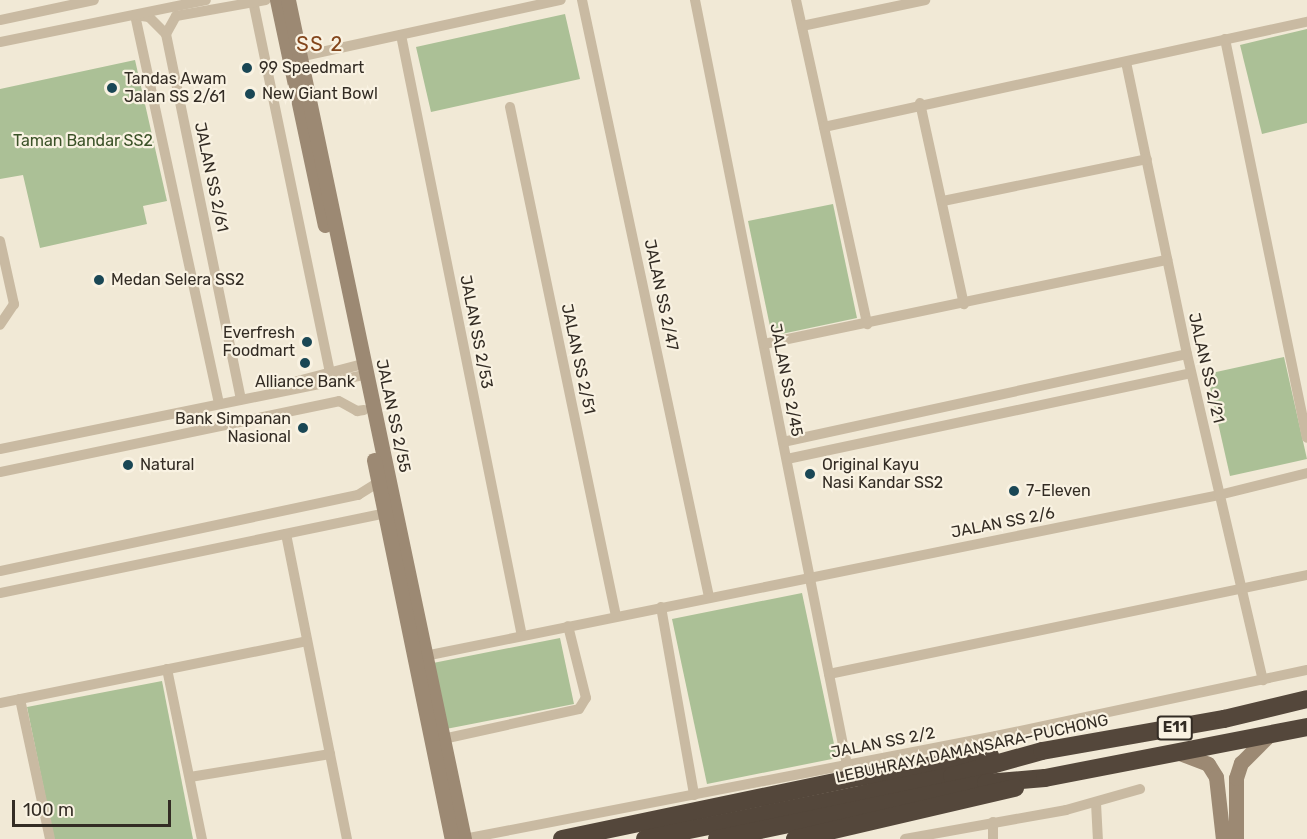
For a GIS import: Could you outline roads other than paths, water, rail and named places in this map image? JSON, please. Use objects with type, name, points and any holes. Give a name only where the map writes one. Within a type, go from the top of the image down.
[{"type":"highway","name":"LEBUHRAYA DAMANSARA–PUCHONG","points":[[717,839],[887,795],[1042,751],[1224,720],[1307,699]]},
{"type":"highway","name":"LEBUHRAYA DAMANSARA–PUCHONG","points":[[645,839],[887,795],[1046,778],[1307,727]]},
{"type":"highway","points":[[561,839],[948,760],[1042,751]]},
{"type":"highway","points":[[795,839],[991,796],[1046,778]]},
{"type":"street","points":[[0,20],[94,0]]},
{"type":"street","points":[[0,42],[206,0]]},
{"type":"street","points":[[135,15],[149,17],[166,34],[176,16],[266,0],[282,21]]},
{"type":"street","name":"JALAN SS 2/55","points":[[278,0],[282,21],[295,58]]},
{"type":"street","name":"JALAN SS 2/55","points":[[288,0],[295,58],[420,657],[452,839]]},
{"type":"street","points":[[295,58],[561,0]]},
{"type":"street","name":"JALAN SS 2/47","points":[[582,0],[710,597]]},
{"type":"street","name":"JALAN SS 2/45","points":[[695,0],[847,765]]},
{"type":"street","points":[[796,0],[867,324]]},
{"type":"street","points":[[802,26],[925,0]]},
{"type":"street","points":[[253,1],[330,373]]},
{"type":"street","points":[[135,15],[219,404]]},
{"type":"street","points":[[824,127],[920,103],[1126,62],[1307,22]]},
{"type":"street","name":"JALAN SS 2/61","points":[[166,34],[241,399]]},
{"type":"street","name":"JALAN SS 2/53","points":[[401,35],[522,636]]},
{"type":"street","points":[[1225,39],[1307,438]]},
{"type":"street","name":"JALAN SS 2/21","points":[[1126,62],[1218,495],[1263,680]]},
{"type":"street","points":[[920,103],[944,201],[964,304]]},
{"type":"street","name":"JALAN SS 2/51","points":[[510,107],[616,616]]},
{"type":"street","points":[[944,201],[1147,159]]},
{"type":"street","points":[[0,241],[14,304],[0,325]]},
{"type":"street","points":[[764,344],[1167,260]]},
{"type":"street","points":[[783,442],[1187,354]]},
{"type":"street","points":[[274,391],[286,384],[330,373],[360,370]]},
{"type":"street","points":[[0,449],[219,404],[360,370]]},
{"type":"street","name":"JALAN SS 2/55","points":[[360,370],[364,410],[379,482],[390,512]]},
{"type":"street","points":[[786,459],[1191,373]]},
{"type":"street","points":[[0,472],[339,401],[357,411],[364,410]]},
{"type":"street","name":"JALAN SS 2/6","points":[[420,657],[1218,495],[1307,473]]},
{"type":"street","points":[[0,571],[358,495],[379,482]]},
{"type":"street","points":[[0,593],[390,512]]},
{"type":"street","points":[[286,534],[347,839]]},
{"type":"street","points":[[829,674],[1307,575]]},
{"type":"street","points":[[661,607],[694,795]]},
{"type":"street","points":[[443,739],[579,709],[586,698],[568,626]]},
{"type":"street","points":[[0,703],[307,641]]},
{"type":"street","name":"JALAN SS 2/55","points":[[420,657],[443,739],[464,839]]},
{"type":"street","points":[[167,669],[202,839]]},
{"type":"street","name":"JALAN SS 2/2","points":[[464,839],[847,765],[1307,670]]},
{"type":"street","points":[[20,699],[50,839]]},
{"type":"street","points":[[1236,839],[1236,778],[1241,762],[1268,736]]},
{"type":"street","points":[[1177,752],[1208,764],[1216,777],[1223,839]]},
{"type":"street","points":[[190,777],[330,754]]},
{"type":"street","points":[[905,839],[1096,803],[1140,789]]},
{"type":"street","points":[[1096,803],[1098,839]]},
{"type":"street","points":[[993,822],[993,839]]},
{"type":"place","name":"99 Speedmart","points":[[247,68]]},
{"type":"place","name":"Tandas Awam Jalan SS 2/61","points":[[112,88]]},
{"type":"place","name":"New Giant Bowl","points":[[250,94]]},
{"type":"place","name":"Medan Selera SS2","points":[[99,280]]},
{"type":"place","name":"Everfresh Foodmart","points":[[307,342]]},
{"type":"place","name":"Alliance Bank","points":[[305,363]]},
{"type":"place","name":"Bank Simpanan Nasional","points":[[303,428]]},
{"type":"place","name":"Natural","points":[[128,465]]},
{"type":"place","name":"Original Kayu Nasi Kandar SS2","points":[[810,474]]},
{"type":"place","name":"7-Eleven","points":[[1014,491]]},
{"type":"district","name":"SS 2","points":[[320,44]]},
{"type":"park label","name":"Taman Bandar SS2","points":[[83,141]]}]
